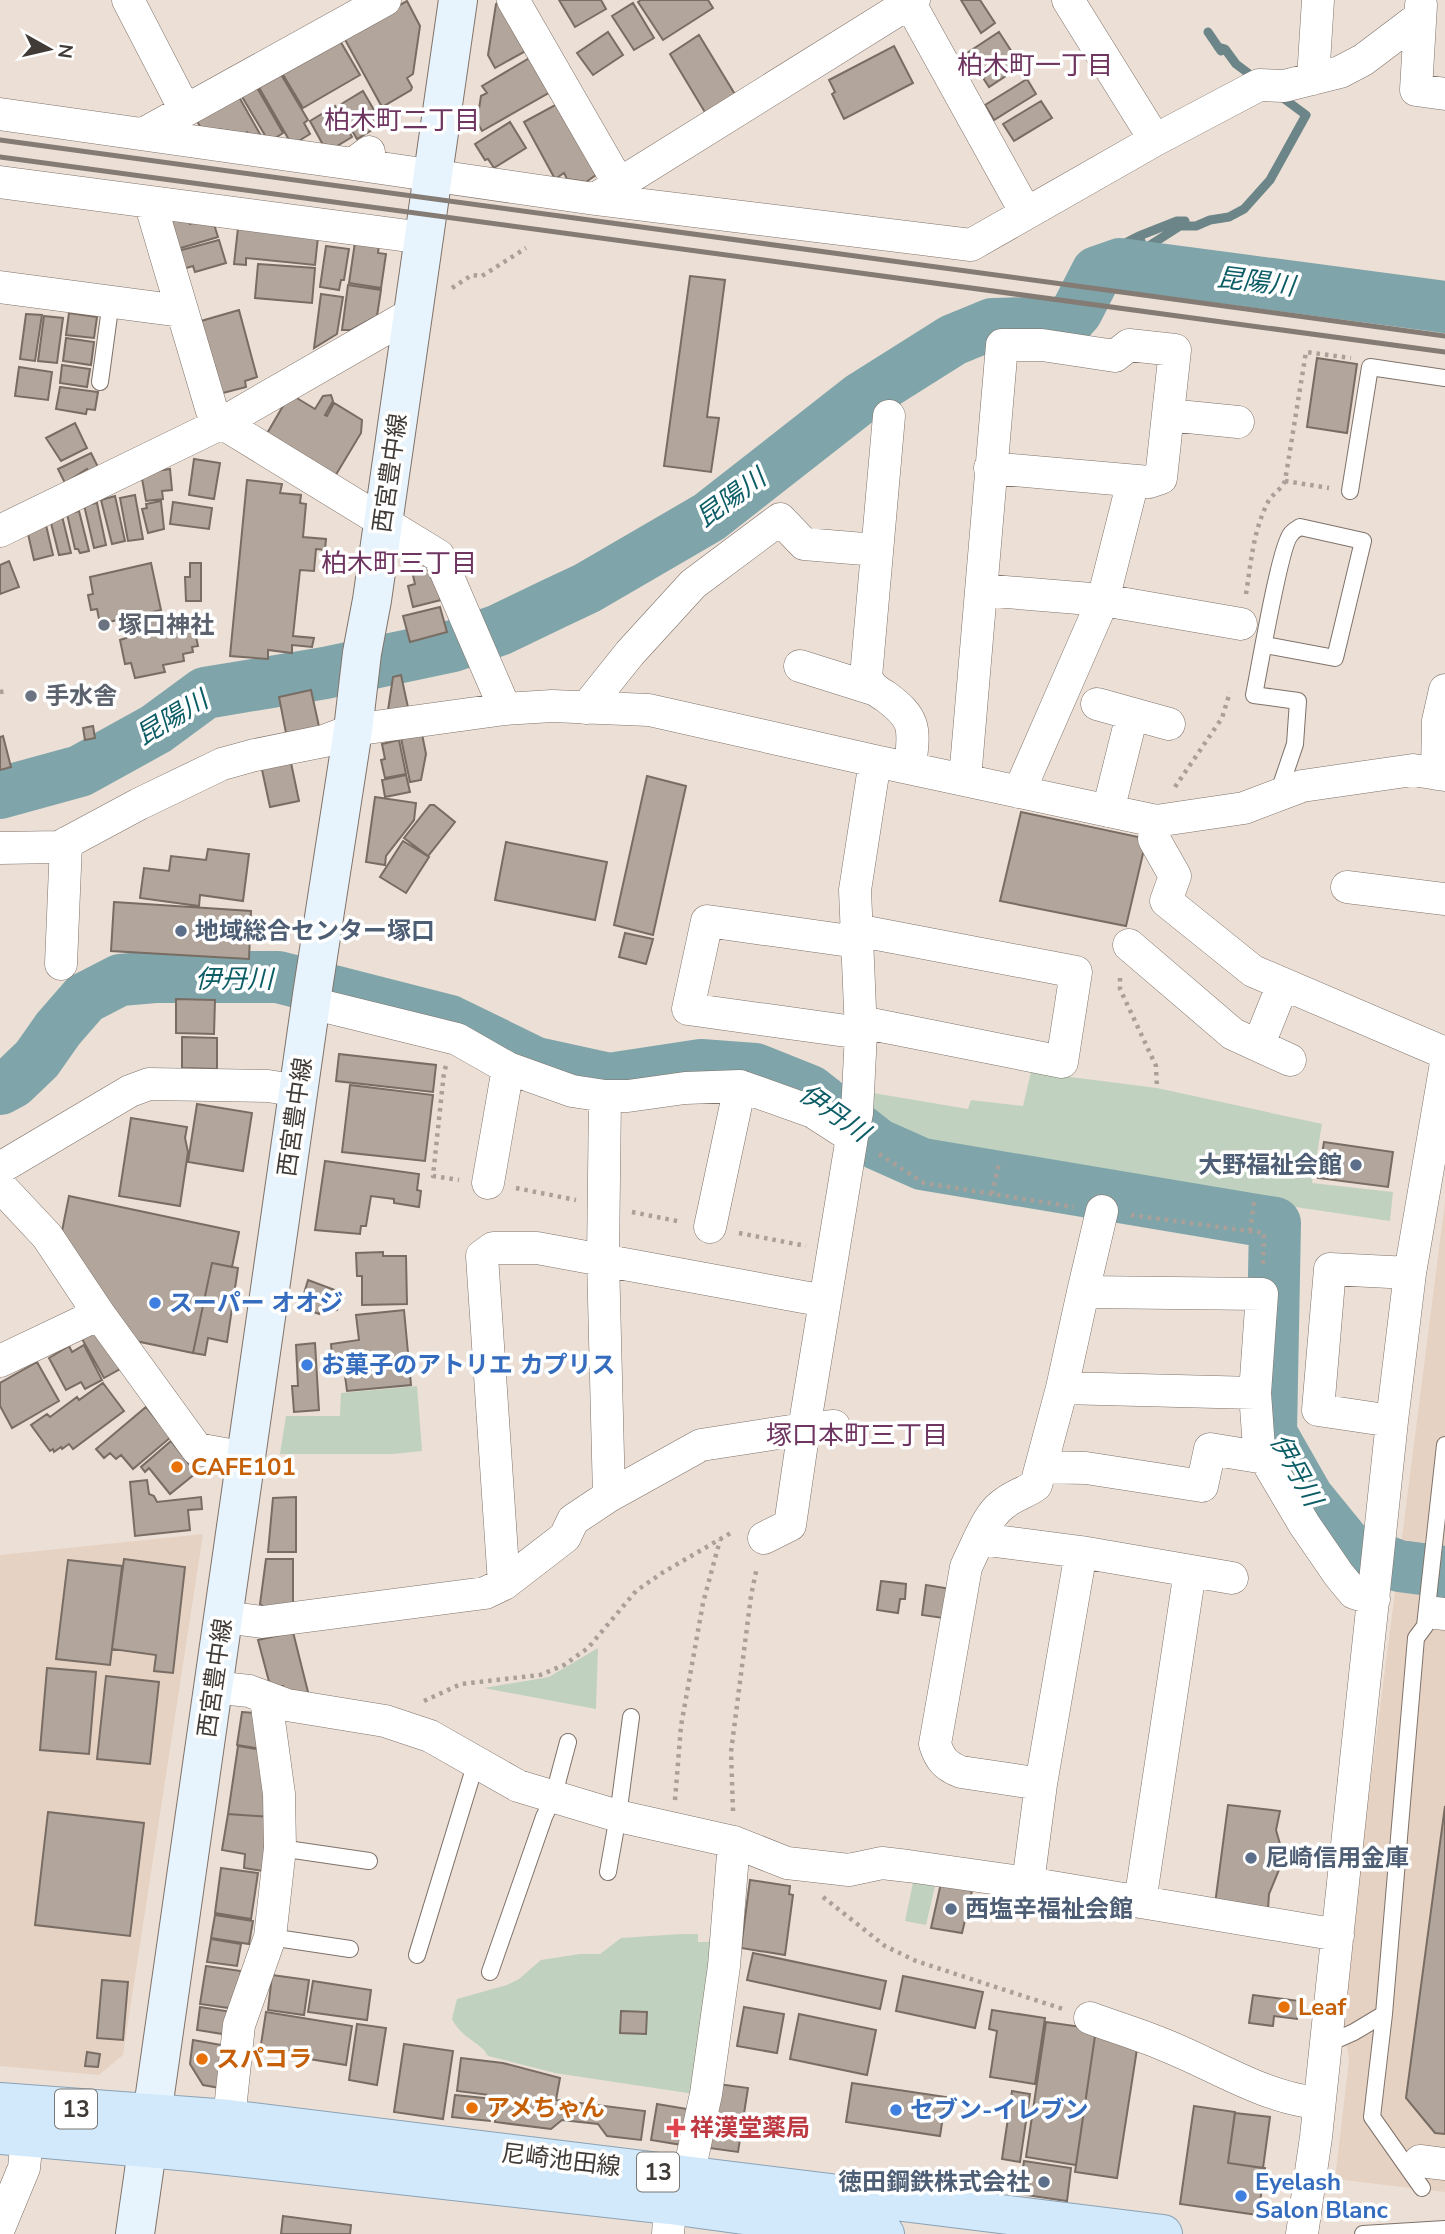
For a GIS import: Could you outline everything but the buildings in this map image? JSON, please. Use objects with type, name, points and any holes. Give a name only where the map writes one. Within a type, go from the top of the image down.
[{"type":"main road","name":"西宮豊中線","points":[[135,2234],[458,0]]},
{"type":"main road","name":"尼崎池田線","points":[[0,2102],[150,2131],[885,2234]]},
{"type":"main road","name":"尼崎池田線","points":[[14,2137],[150,2131],[229,2119],[675,2205],[1163,2234]]},
{"type":"street","points":[[128,0],[186,110]]},
{"type":"street","points":[[143,134],[385,0]]},
{"type":"street","points":[[513,0],[607,191]]},
{"type":"street","points":[[1068,0],[1155,140]]},
{"type":"street","points":[[1313,79],[1318,0]]},
{"type":"street","points":[[607,191],[910,1],[1026,213]]},
{"type":"street","points":[[0,114],[353,164],[379,148],[434,166],[971,245],[1155,140],[1259,85],[1284,86],[1340,72],[1363,60],[1420,9]]},
{"type":"street","points":[[1420,9],[1416,90],[1445,94]]},
{"type":"street","points":[[0,182],[424,238]]},
{"type":"street","points":[[150,202],[212,411],[222,423],[439,556],[505,709]]},
{"type":"street","points":[[0,287],[181,311]]},
{"type":"street","points":[[0,531],[222,423],[413,313]]},
{"type":"street","points":[[965,779],[990,468],[1002,345],[1042,345],[1115,356],[1129,345],[1175,350],[1161,478],[1149,482],[990,468]]},
{"type":"street","points":[[1168,415],[1238,422]]},
{"type":"street","points":[[873,689],[866,677],[890,416]]},
{"type":"street","points":[[1019,792],[1103,600],[1133,481]]},
{"type":"street","points":[[586,708],[630,653],[693,584],[780,519],[804,544],[876,550]]},
{"type":"street","points":[[981,590],[1103,600],[1253,634]]},
{"type":"street","points":[[800,666],[873,689],[907,714],[912,727],[910,768]]},
{"type":"street","points":[[0,848],[59,847],[222,764],[255,755],[324,741],[353,730],[505,709],[552,706],[649,710],[1156,821],[1244,808],[1302,786],[1413,770],[1441,774],[1438,721],[1445,692]]},
{"type":"street","points":[[1097,704],[1169,724]]},
{"type":"street","points":[[1108,811],[1132,715]]},
{"type":"street","points":[[764,1538],[790,1525],[819,1428],[825,1301],[855,1125],[861,1028],[855,890],[875,761]]},
{"type":"street","points":[[1156,821],[1154,839],[1175,876],[1166,901],[1253,971],[1445,1053]]},
{"type":"street","points":[[61,964],[66,843]]},
{"type":"street","points":[[1347,887],[1445,899]]},
{"type":"street","points":[[707,921],[857,936],[1076,972],[1062,1062],[861,1028],[688,1009],[707,921]]},
{"type":"street","points":[[1129,945],[1233,1034],[1290,1060]]},
{"type":"street","points":[[1259,1044],[1283,984]]},
{"type":"street","points":[[313,991],[457,1039],[508,1068],[572,1091],[628,1096],[685,1088],[740,1086],[855,1125]]},
{"type":"street","points":[[488,1183],[508,1068]]},
{"type":"street","points":[[1302,2234],[1316,2137],[1410,1273],[1445,1069]]},
{"type":"street","points":[[0,1168],[130,1091],[149,1084],[268,1086],[299,1091]]},
{"type":"street","points":[[710,1227],[740,1086]]},
{"type":"street","points":[[605,1096],[603,1259],[609,1496]]},
{"type":"street","points":[[0,1186],[47,1236],[99,1314],[197,1450],[246,1458]]},
{"type":"street","points":[[1041,1784],[961,1772],[949,1767],[939,1758],[936,1744],[966,1567],[990,1516],[1006,1501],[1036,1485],[1062,1388],[1102,1211]]},
{"type":"street","points":[[504,1584],[482,1256],[493,1248],[537,1248],[825,1301]]},
{"type":"street","points":[[1392,1421],[1318,1410],[1330,1269],[1410,1273]]},
{"type":"street","points":[[1083,1292],[1262,1294],[1255,1393],[1259,1448],[1304,1524],[1339,1575],[1354,1593],[1375,1591]]},
{"type":"street","points":[[0,1361],[99,1314]]},
{"type":"street","points":[[1062,1388],[1255,1393]]},
{"type":"street","points":[[223,1617],[262,1622],[485,1593],[504,1584],[565,1537],[573,1520],[609,1496],[701,1445],[819,1428]]},
{"type":"street","points":[[1042,1467],[1086,1468],[1202,1486],[1210,1449],[1265,1458]]},
{"type":"street","points":[[979,1539],[1081,1552],[1232,1578]]},
{"type":"street","points":[[1028,1884],[1041,1784],[1081,1552]]},
{"type":"street","points":[[1140,1902],[1190,1570]]},
{"type":"street","points":[[213,1687],[249,1691],[266,1699],[391,1723],[430,1736],[517,1786],[618,1816],[734,1842],[787,1863],[849,1870],[882,1863],[1028,1884],[1338,1936]]},
{"type":"street","points":[[229,2119],[239,2025],[271,1937],[279,1848],[279,1794],[266,1699]]},
{"type":"street","points":[[675,2205],[706,2094],[715,2040],[734,1842]]},
{"type":"street","points":[[1090,2018],[1163,2044],[1229,2076],[1280,2096],[1318,2103]]},
{"type":"street","points":[[0,2226],[24,2168],[14,2137]]},
{"type":"lane","points":[[100,382],[111,301]]},
{"type":"lane","points":[[1350,491],[1370,367],[1445,378]]},
{"type":"lane","points":[[1253,634],[1335,658],[1363,541],[1300,527],[1290,534],[1253,634],[1255,695],[1298,701],[1295,744],[1278,795]]},
{"type":"lane","points":[[1429,2171],[1372,2117],[1384,2014],[1416,1638],[1436,1607],[1434,1546],[1445,1445]]},
{"type":"lane","points":[[608,1872],[631,1717]]},
{"type":"lane","points":[[490,1972],[553,1798],[568,1742]]},
{"type":"lane","points":[[417,1955],[476,1762]]},
{"type":"lane","points":[[279,1848],[369,1861]]},
{"type":"lane","points":[[271,1937],[350,1949]]},
{"type":"lane","points":[[1325,2045],[1384,2014]]},
{"type":"lane","points":[[1363,2234],[1445,2229]]},
{"type":"path","points":[[413,313],[472,275],[482,276],[526,248]]},
{"type":"path","points":[[1253,634],[1255,532],[1269,500],[1283,485],[1306,352],[1360,359],[1370,367]]},
{"type":"path","points":[[1284,481],[1350,491]]},
{"type":"path","points":[[1156,821],[1160,808],[1222,718],[1231,686]]},
{"type":"path","points":[[0,692],[7,691]]},
{"type":"path","points":[[433,1176],[444,1072],[457,1039]]},
{"type":"path","points":[[992,1194],[999,1163]]},
{"type":"path","points":[[1250,1231],[1254,1202]]},
{"type":"path","points":[[391,1723],[407,1709],[460,1684],[540,1675],[564,1665],[588,1648],[636,1591],[739,1529],[764,1538],[751,1596],[731,1752],[734,1842]]},
{"type":"path","points":[[673,1828],[681,1726],[703,1602],[720,1539]]},
{"type":"path","points":[[787,1863],[825,1899],[885,1946],[916,1961],[1090,2018]]},
{"type":"shaded area","points":[[1445,1202],[1445,2192],[1335,2179],[1349,2060],[1341,2013]]},
{"type":"shaded area","points":[[203,1534],[123,2055],[99,2075],[0,2066],[0,1555]]},
{"type":"green space","points":[[1031,1072],[1157,1088],[1322,1124],[1312,1183],[1393,1192],[1390,1221],[999,1163],[898,1143],[871,1124],[873,1093],[968,1109],[971,1100],[1023,1106]]},
{"type":"green space","points":[[417,1386],[422,1451],[393,1454],[280,1454],[286,1416],[340,1416],[341,1393]]},
{"type":"green space","points":[[598,1648],[596,1709],[484,1688],[549,1677]]},
{"type":"green space","points":[[914,1878],[936,1882],[926,1925],[905,1921]]},
{"type":"green space","points":[[698,1934],[698,1942],[717,1942],[694,2094],[555,2073],[488,2056],[452,2019],[457,1999],[507,1985],[519,1979],[541,1960],[600,1954],[621,1938]]},
{"type":"waterway","points":[[1208,32],[1221,51]]},
{"type":"waterway","points":[[1218,47],[1225,49],[1236,64],[1256,79]]},
{"type":"waterway","points":[[1097,272],[1109,255],[1139,236],[1144,249],[1180,226],[1196,226],[1210,220],[1229,217],[1244,209],[1270,180],[1306,115],[1279,95]]},
{"type":"waterway","points":[[1139,236],[1177,221],[1185,221]]},
{"type":"waterway","name":"昆陽川","points":[[0,793],[80,771],[156,729],[205,693],[325,673],[453,646],[499,630],[587,588],[709,517],[861,398],[953,340],[992,324],[1056,325],[1068,321],[1077,311],[1097,272],[1120,264],[1445,307]]},
{"type":"waterway","name":"伊丹川","points":[[0,1089],[13,1082],[37,1059],[85,998],[120,980],[155,977],[278,977],[450,1021],[536,1063],[609,1079],[701,1065],[755,1069],[810,1091],[877,1144],[922,1164],[1275,1223],[1271,1433],[1308,1498],[1348,1547],[1399,1566],[1445,1572]]},
{"type":"railway","points":[[0,140],[1445,336]]},
{"type":"railway","points":[[0,157],[1445,352]]},
{"type":"place","name":"塚口神社","points":[[104,625]]},
{"type":"place","name":"手水舎","points":[[31,696]]},
{"type":"place","name":"地域総合センター塚口","points":[[181,931]]},
{"type":"place","name":"大野福祉会館","points":[[1356,1165]]},
{"type":"place","name":"スーパー オオジ","points":[[155,1303]]},
{"type":"place","name":"お菓子のアトリエ カプリス","points":[[307,1365]]},
{"type":"place","name":"CAFE101","points":[[177,1467]]},
{"type":"place","name":"尼崎信用金庫","points":[[1251,1858]]},
{"type":"place","name":"西塩辛福祉会館","points":[[951,1909]]},
{"type":"place","name":"Leaf","points":[[1284,2007]]},
{"type":"place","name":"スパコラ","points":[[202,2059]]},
{"type":"place","name":"アメちゃん","points":[[472,2108]]},
{"type":"place","name":"セブン-イレブン","points":[[896,2110]]},
{"type":"place","name":"祥漢堂薬局","points":[[676,2128]]},
{"type":"place","name":"徳田鋼鉄株式会社","points":[[1044,2182]]},
{"type":"place","name":"Eyelash Salon Blanc","points":[[1241,2196]]},
{"type":"district","name":"柏木町一丁目","points":[[1035,65]]},
{"type":"district","name":"柏木町二丁目","points":[[402,120]]},
{"type":"district","name":"柏木町三丁目","points":[[399,563]]},
{"type":"district","name":"塚口本町三丁目","points":[[857,1435]]}]
